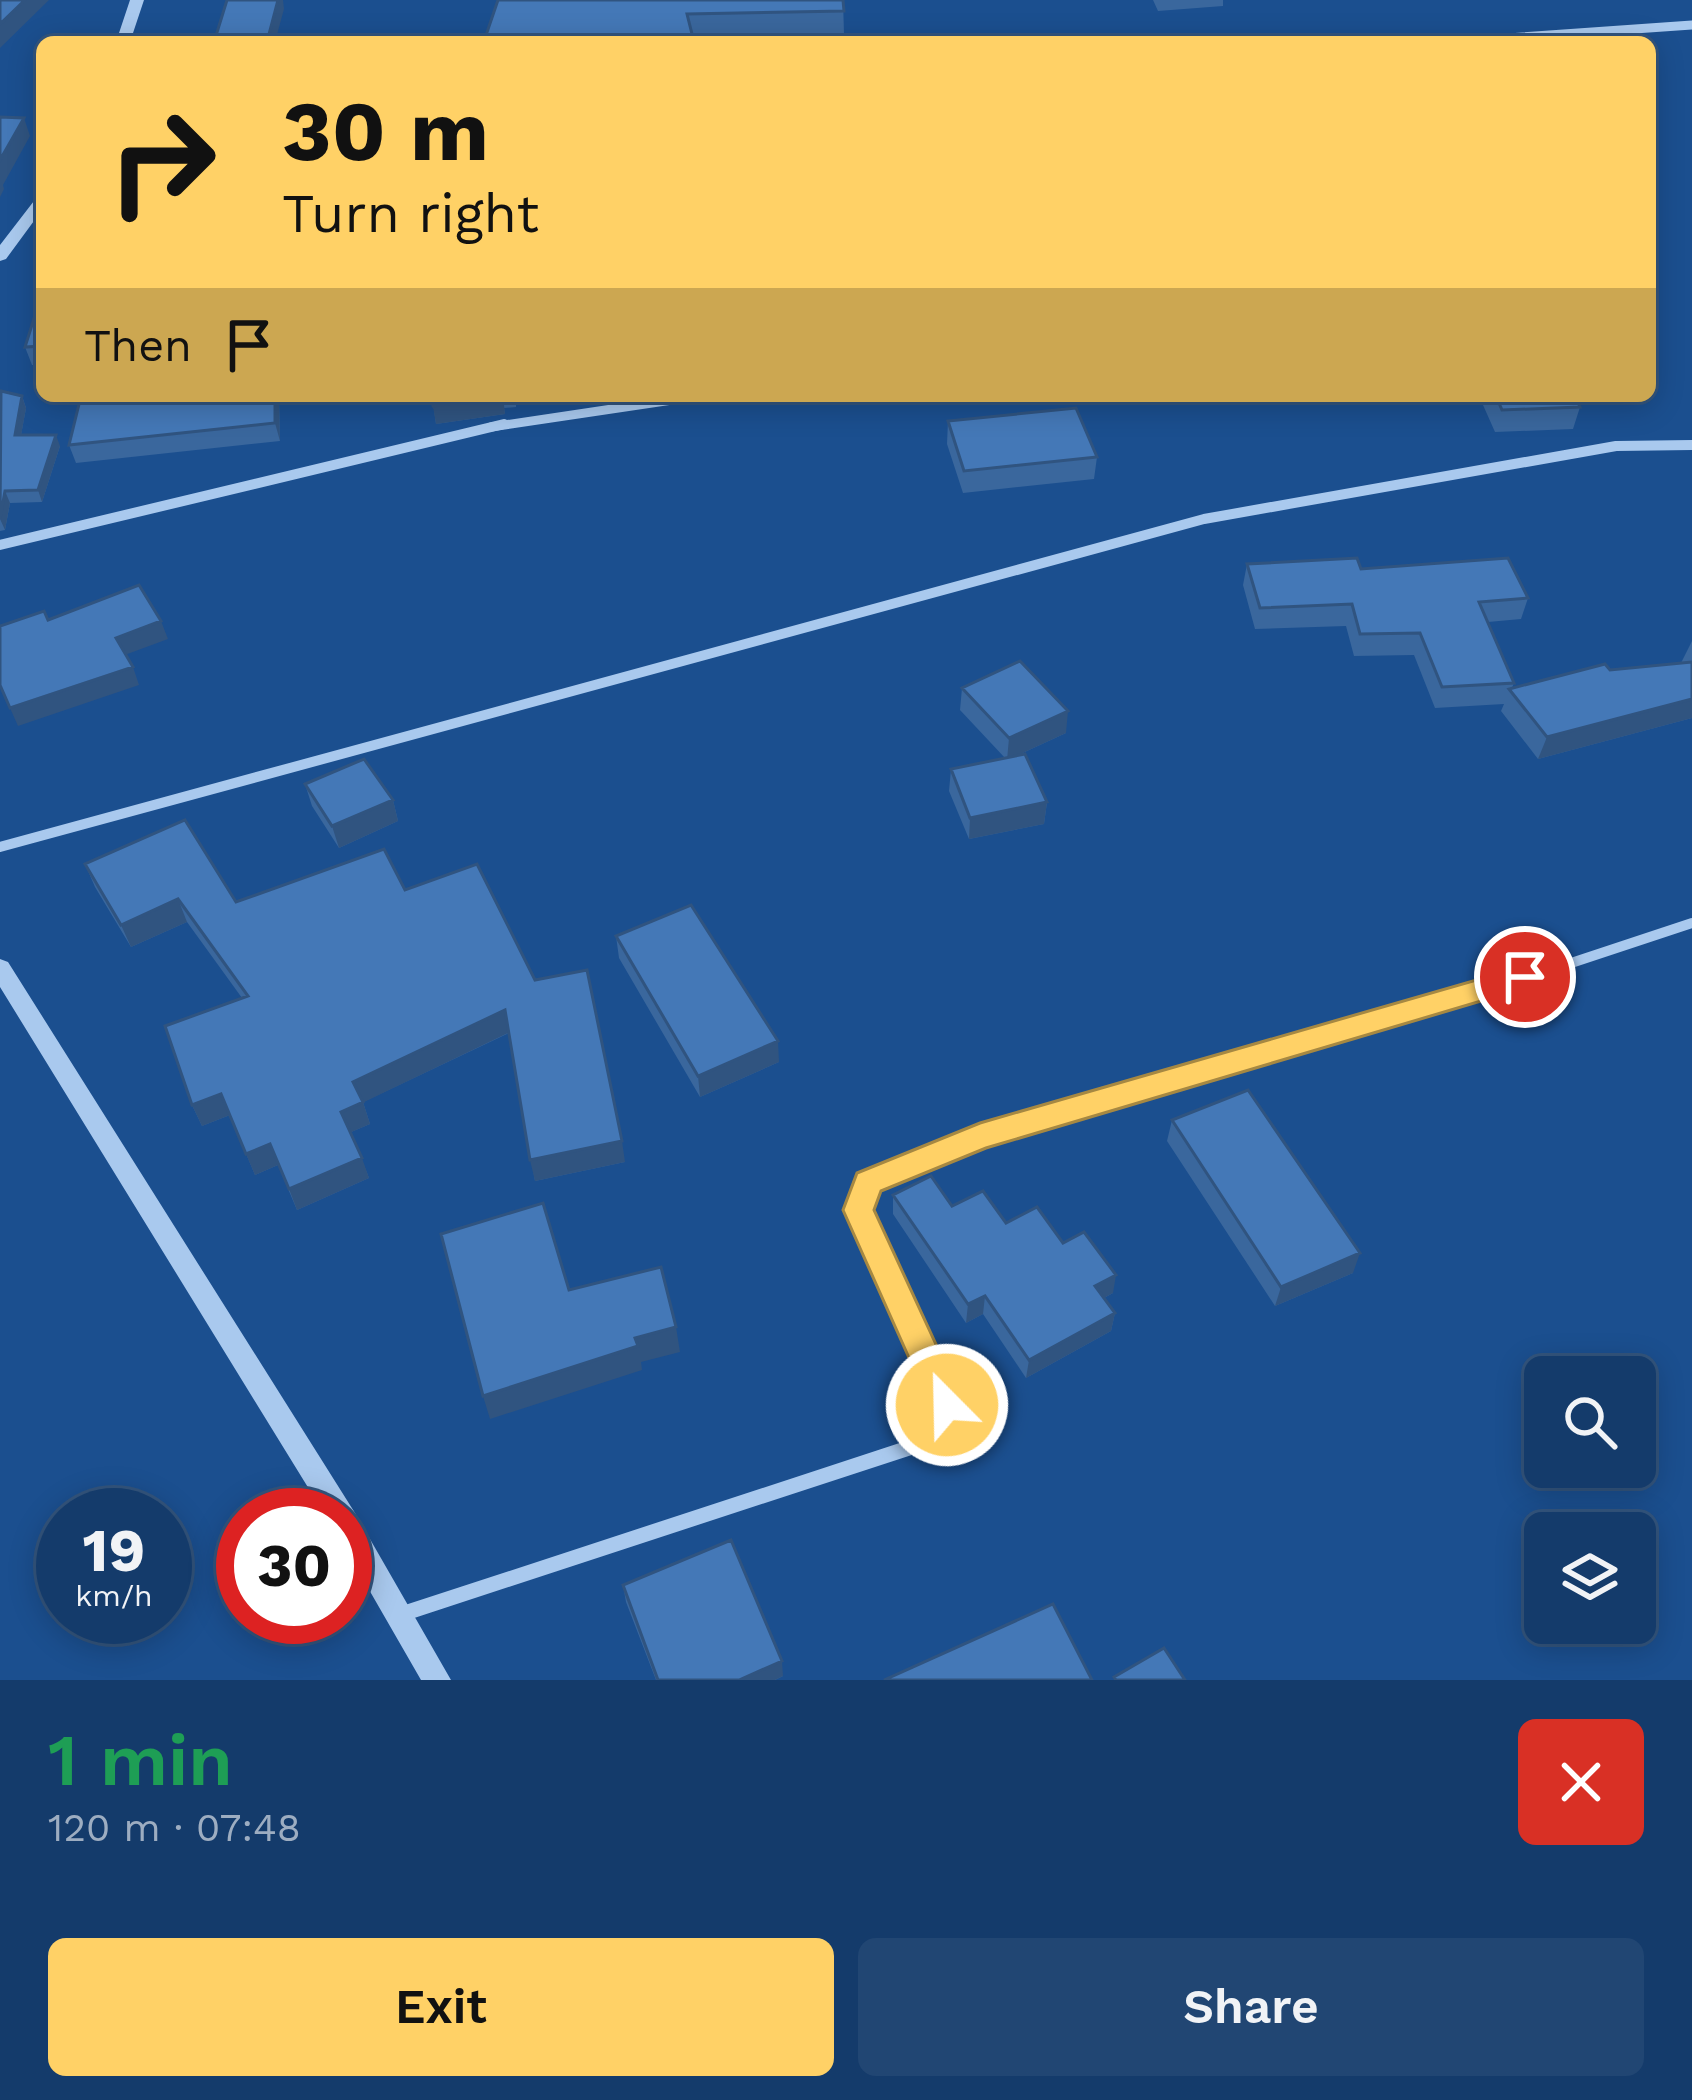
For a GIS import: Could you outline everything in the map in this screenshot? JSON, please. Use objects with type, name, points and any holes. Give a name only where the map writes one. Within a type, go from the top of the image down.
[{"type":"street","points":[[125,36],[136,0]]},
{"type":"street","points":[[1535,36],[1692,25]]},
{"type":"street","points":[[0,256],[36,208]]},
{"type":"street","points":[[0,545],[527,418],[652,402]]},
{"type":"street","points":[[0,848],[1204,520],[1616,446],[1692,445]]},
{"type":"street","points":[[402,1614],[927,1442],[947,1405],[859,1210],[868,1182],[980,1136],[1616,951],[1692,923]]},
{"type":"street","points":[[0,968],[324,1488]]},
{"type":"street","points":[[372,1566],[437,1680]]},
{"type":"building","points":[[0,0],[25,0],[0,24]]},
{"type":"building","points":[[227,0],[278,0],[269,36],[216,36]]},
{"type":"building","points":[[498,0],[843,0],[844,11],[687,14],[692,36],[486,36]]},
{"type":"building","points":[[0,117],[24,118],[0,160]]},
{"type":"building","points":[[36,312],[36,346],[25,347]]},
{"type":"building","points":[[1,391],[22,396],[15,435],[56,435],[38,490],[5,491],[0,519]]},
{"type":"building","points":[[80,402],[275,402],[275,423],[69,445]]},
{"type":"building","points":[[1499,402],[1578,402],[1580,407],[1502,410]]},
{"type":"building","points":[[1076,408],[1097,457],[964,471],[948,421]]},
{"type":"building","points":[[1357,558],[1361,569],[1508,558],[1528,598],[1479,602],[1514,683],[1442,687],[1420,633],[1360,634],[1352,604],[1260,608],[1247,564]]},
{"type":"building","points":[[139,585],[161,621],[116,638],[133,667],[10,708],[0,685],[0,626],[44,611],[48,620]]},
{"type":"building","points":[[1020,661],[1068,711],[1009,738],[962,688]]},
{"type":"building","points":[[1692,662],[1692,699],[1547,737],[1509,689],[1605,664],[1610,670]]},
{"type":"building","points":[[1025,754],[1047,802],[970,818],[951,769]]},
{"type":"building","points":[[364,759],[393,800],[332,826],[305,784]]},
{"type":"building","points":[[185,820],[236,902],[384,849],[405,890],[477,864],[535,980],[587,970],[622,1141],[530,1160],[505,1010],[353,1082],[363,1102],[341,1112],[362,1158],[289,1189],[270,1144],[246,1154],[221,1094],[192,1105],[165,1026],[248,996],[178,899],[121,925],[85,864]]},
{"type":"building","points":[[691,905],[778,1041],[698,1076],[616,936]]},
{"type":"building","points":[[1248,1090],[1360,1253],[1281,1287],[1172,1120]]},
{"type":"building","points":[[931,1176],[952,1206],[983,1191],[1006,1223],[1037,1207],[1063,1243],[1084,1232],[1116,1275],[1095,1286],[1115,1313],[1029,1360],[985,1296],[968,1304],[893,1195]]},
{"type":"building","points":[[543,1203],[569,1290],[661,1267],[676,1327],[635,1338],[638,1346],[483,1396],[441,1234]]},
{"type":"building","points":[[731,1540],[782,1661],[739,1680],[658,1680],[623,1585]]},
{"type":"building","points":[[1053,1604],[1092,1680],[884,1680]]},
{"type":"building","points":[[1164,1648],[1185,1680],[1114,1677]]},
{"type":"route","points":[[947,1405],[859,1210],[868,1182],[980,1136],[1525,977]]}]
